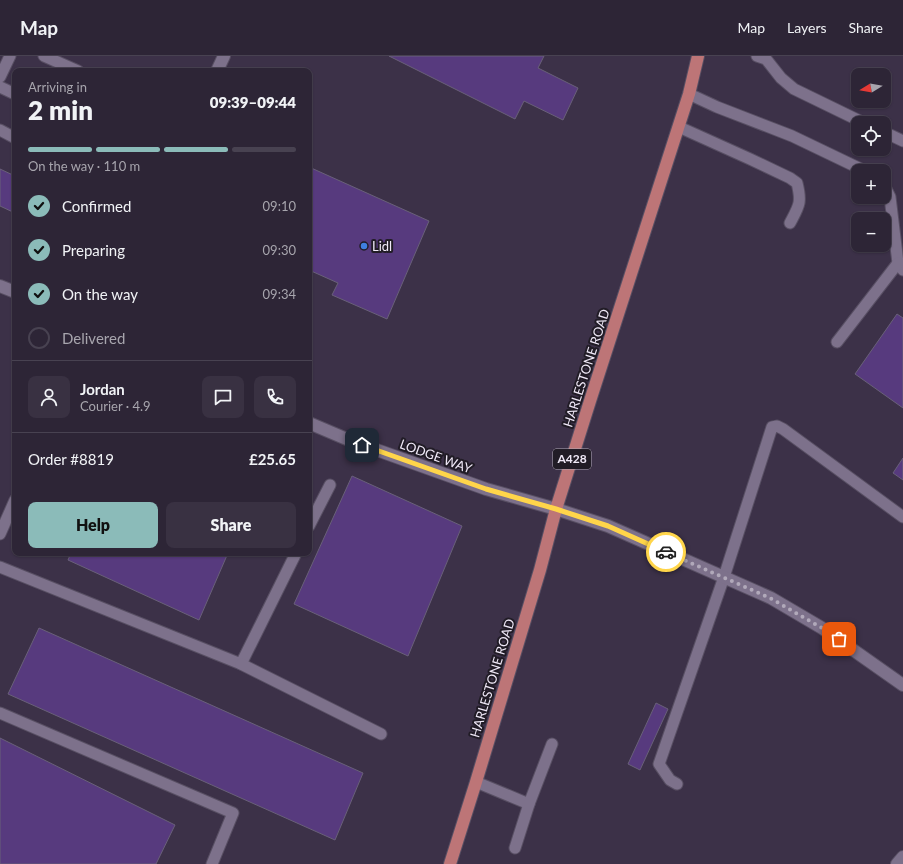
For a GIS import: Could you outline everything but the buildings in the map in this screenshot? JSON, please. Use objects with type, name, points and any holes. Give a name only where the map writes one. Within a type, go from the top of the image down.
[{"type":"main road","name":"HARLESTONE ROAD","points":[[450,864],[540,570],[556,509],[679,127],[698,56]]},
{"type":"street","points":[[218,68],[224,56]]},
{"type":"street","points":[[0,286],[12,291]]},
{"type":"street","name":"LODGE WAY","points":[[312,423],[349,440],[479,487],[556,509],[608,526],[770,598],[822,628],[903,685]]},
{"type":"street","points":[[897,864],[903,856]]},
{"type":"lane","points":[[0,77],[10,56]]},
{"type":"lane","points":[[44,56],[71,68]]},
{"type":"lane","points":[[757,56],[766,59],[781,78],[794,89],[851,117]]},
{"type":"lane","points":[[0,87],[12,93]]},
{"type":"lane","points":[[689,94],[717,107],[792,136],[851,164]]},
{"type":"lane","points":[[679,127],[750,159],[790,178],[797,183],[800,199],[799,207],[790,223]]},
{"type":"lane","points":[[0,130],[12,136]]},
{"type":"lane","points":[[891,135],[903,141]]},
{"type":"lane","points":[[837,342],[901,267],[891,203]]},
{"type":"lane","points":[[677,784],[670,780],[659,764],[724,578],[772,427],[777,426],[784,429],[903,517]]},
{"type":"lane","points":[[312,520],[330,484]]},
{"type":"lane","points":[[0,534],[12,507]]},
{"type":"lane","points":[[241,664],[295,556]]},
{"type":"lane","points":[[0,567],[241,664],[381,734]]},
{"type":"lane","points":[[0,713],[233,813],[212,864]]},
{"type":"lane","points":[[515,848],[528,804],[552,744]]},
{"type":"lane","points":[[476,782],[528,804]]},
{"type":"way so far","points":[[666,552],[770,598],[839,639]]},
{"type":"place","name":"Lidl","points":[[364,246]]},
{"type":"route","points":[[362,445],[486,489],[608,526],[666,552]]}]
